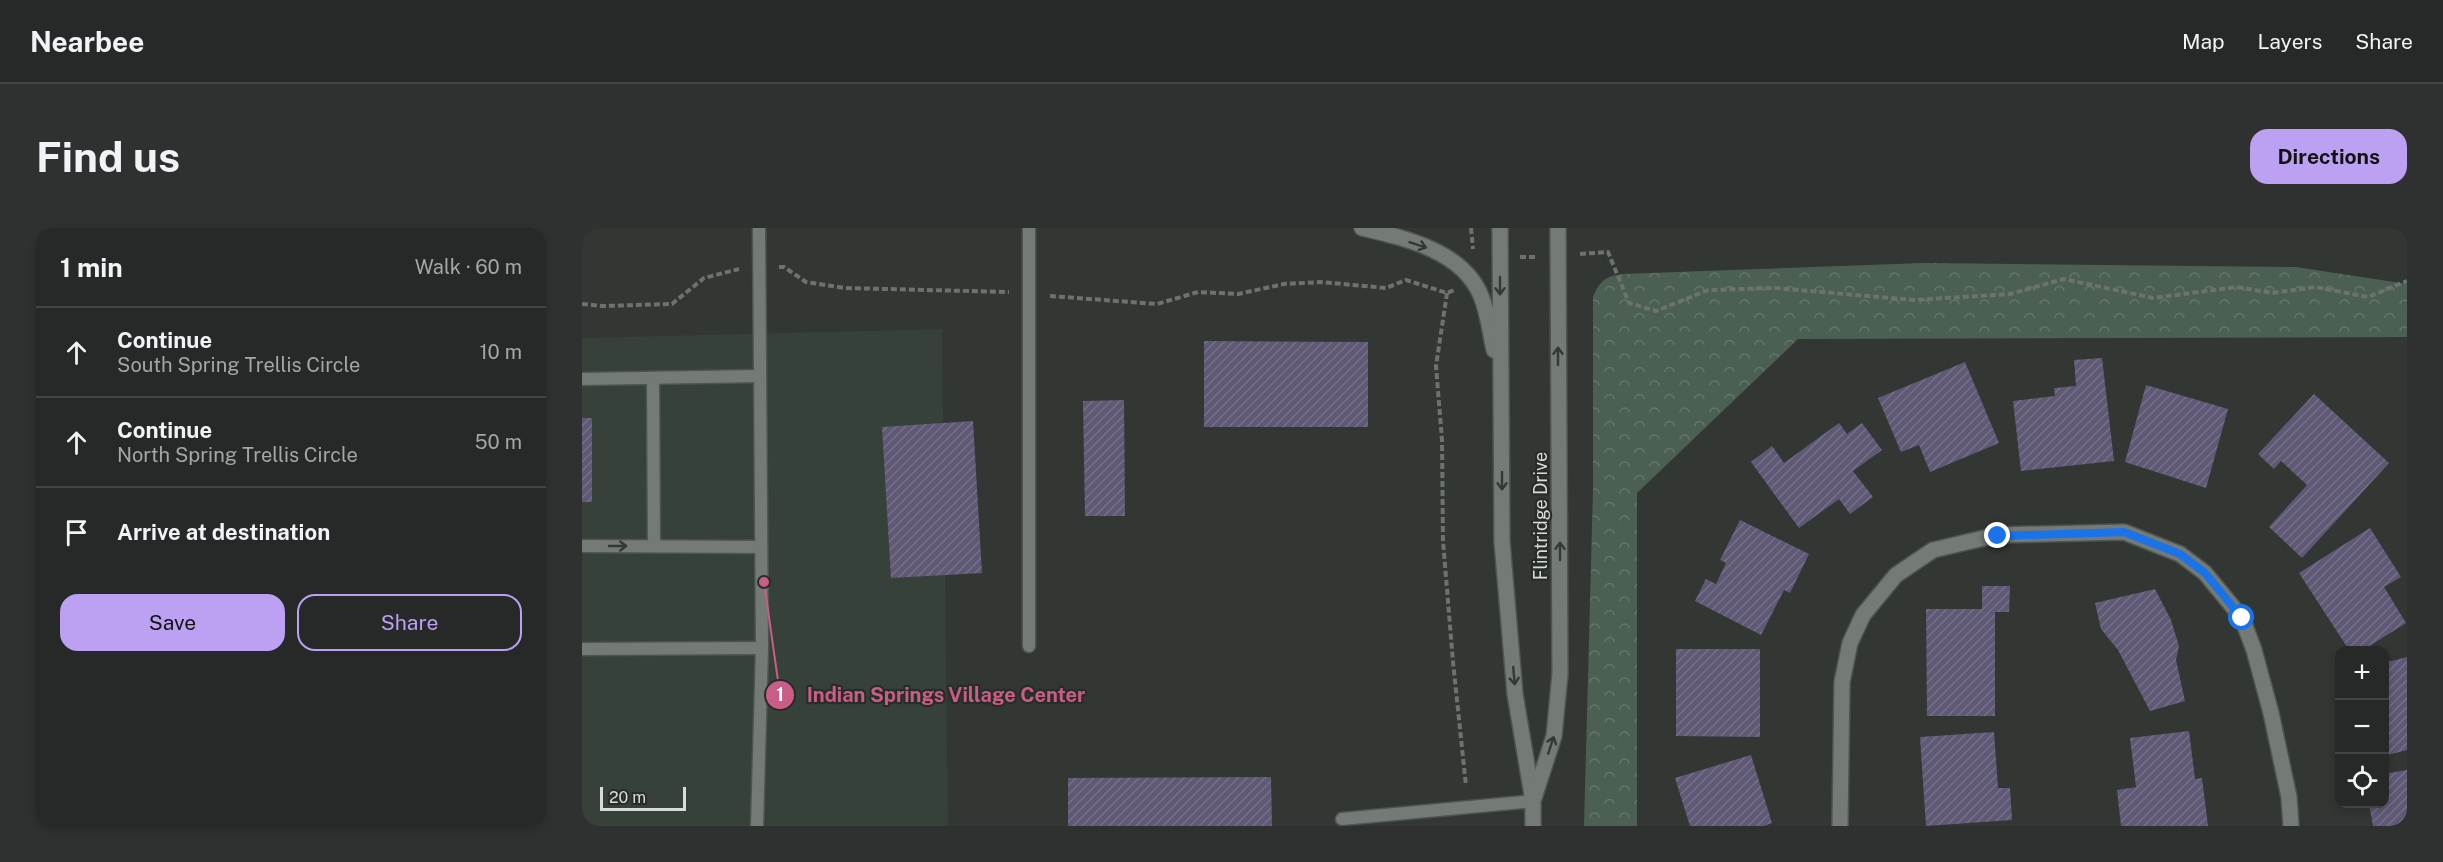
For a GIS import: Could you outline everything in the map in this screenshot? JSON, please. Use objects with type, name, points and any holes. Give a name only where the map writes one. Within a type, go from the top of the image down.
[{"type":"street","points":[[1362,228],[1436,251],[1466,272],[1481,296],[1501,376]]},
{"type":"street","name":"Flintridge Drive","points":[[1500,228],[1502,542],[1515,694],[1533,801],[1533,826]]},
{"type":"street","name":"Flintridge Drive","points":[[1533,801],[1554,736],[1560,674],[1557,228]]},
{"type":"street","points":[[1840,826],[1842,681],[1850,643],[1863,615],[1896,575],[1933,550],[1998,536],[2124,532],[2180,554],[2205,573],[2242,618],[2254,650],[2271,713],[2289,797],[2291,826]]},
{"type":"lane","points":[[757,826],[762,648],[759,228]]},
{"type":"lane","points":[[1029,228],[1029,646]]},
{"type":"lane","points":[[582,379],[760,376]]},
{"type":"lane","points":[[654,378],[654,546]]},
{"type":"lane","points":[[582,546],[761,547]]},
{"type":"lane","points":[[582,649],[762,648]]},
{"type":"lane","points":[[1342,819],[1533,801]]},
{"type":"path","points":[[1500,258],[1608,252],[1629,303],[1656,311],[1708,290],[1775,288],[1914,300],[2010,294],[2064,279],[2153,298],[2237,287],[2272,292],[2315,287],[2368,297],[2407,281]]},
{"type":"path","points":[[1446,293],[1436,366],[1442,441],[1443,541],[1469,807]]},
{"type":"shaded area","points":[[942,329],[948,826],[582,826],[582,338]]},
{"type":"green space","points":[[1924,263],[2296,267],[2407,284],[2407,337],[1798,339],[1637,493],[1637,826],[1584,826],[1593,490],[1593,297],[1598,287],[1607,278],[1623,274]]},
{"type":"building","points":[[1204,341],[1368,342],[1368,427],[1204,427]]},
{"type":"building","points":[[2102,358],[2114,461],[2021,471],[2013,401],[2055,396],[2054,388],[2076,386],[2074,360]]},
{"type":"building","points":[[1965,362],[1999,443],[1930,472],[1919,445],[1901,452],[1878,398]]},
{"type":"building","points":[[2146,385],[2228,409],[2206,488],[2125,462]]},
{"type":"building","points":[[2314,394],[2389,463],[2302,558],[2269,527],[2307,485],[2281,461],[2274,469],[2258,454]]},
{"type":"building","points":[[1124,400],[1125,516],[1085,516],[1083,401]]},
{"type":"building","points":[[582,418],[592,418],[592,502],[582,502]]},
{"type":"building","points":[[973,421],[982,573],[891,578],[882,427]]},
{"type":"building","points":[[1839,423],[1847,434],[1862,423],[1882,450],[1853,471],[1873,497],[1850,514],[1839,499],[1799,528],[1751,462],[1772,446],[1784,463]]},
{"type":"building","points":[[1740,520],[1809,554],[1790,593],[1784,590],[1761,635],[1695,601],[1706,579],[1716,584],[1726,563],[1720,560]]},
{"type":"building","points":[[2370,528],[2401,577],[2384,587],[2406,623],[2369,646],[2346,646],[2299,573]]},
{"type":"building","points":[[1982,586],[2010,586],[2009,612],[1995,612],[1995,716],[1927,716],[1926,609],[1982,609]]},
{"type":"building","points":[[2155,589],[2171,620],[2179,646],[2176,660],[2185,701],[2150,711],[2118,650],[2101,629],[2095,603]]},
{"type":"building","points":[[1676,649],[1760,649],[1760,737],[1676,736]]},
{"type":"building","points":[[2407,657],[2407,750],[2389,755],[2389,700],[2389,662]]},
{"type":"building","points":[[2189,731],[2195,779],[2202,778],[2208,826],[2121,826],[2117,790],[2136,787],[2130,738]]},
{"type":"building","points":[[1994,732],[1998,788],[2010,788],[2012,820],[1926,826],[1920,737]]},
{"type":"building","points":[[1751,755],[1772,823],[1764,826],[1690,826],[1675,778]]},
{"type":"building","points":[[2407,770],[2407,826],[2373,826],[2370,808],[2389,808],[2389,773]]},
{"type":"building","points":[[1271,777],[1272,826],[1068,826],[1068,778]]},
{"type":"place","name":"Indian Springs Village Center","points":[[764,582]]},
{"type":"route","points":[[1998,536],[2124,532],[2180,554],[2205,573],[2242,618]]}]
